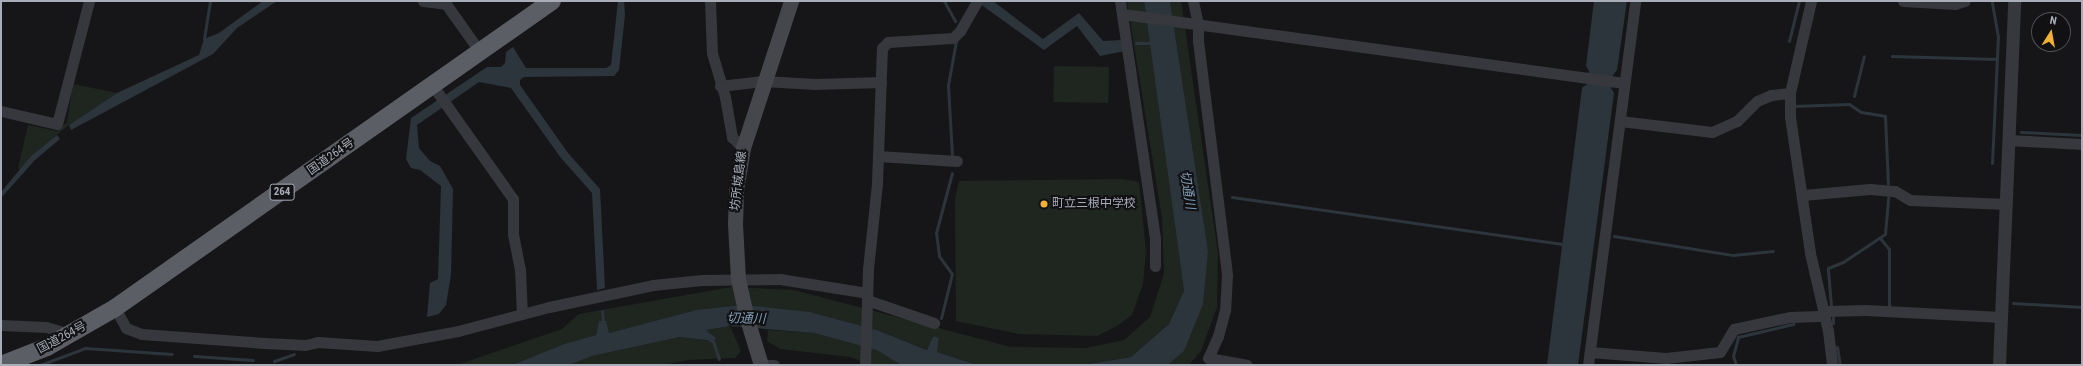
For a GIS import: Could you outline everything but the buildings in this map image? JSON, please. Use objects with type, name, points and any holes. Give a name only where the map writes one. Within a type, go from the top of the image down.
[{"type":"highway","name":"国道264号","points":[[1,365],[71,334],[115,308],[436,91],[480,52],[552,1]]},
{"type":"main road","name":"坊所城島線","points":[[761,365],[746,319],[738,280],[735,223],[736,190],[743,148],[763,81],[792,1]]},
{"type":"street","points":[[1,111],[57,124],[89,1]]},
{"type":"street","points":[[423,1],[446,4],[480,52]]},
{"type":"street","points":[[710,1],[712,53],[720,86],[725,97],[732,137],[743,148]]},
{"type":"street","points":[[1120,1],[1125,15],[1154,230],[1156,266]]},
{"type":"street","points":[[1193,1],[1227,275],[1225,310],[1218,336],[1208,358],[1246,365]]},
{"type":"street","points":[[1588,365],[1620,121],[1620,82],[1635,1]]},
{"type":"street","points":[[1811,1],[1790,94],[1790,117],[1803,195],[1810,254],[1828,331],[1832,365]]},
{"type":"street","points":[[1903,1],[1955,4],[1965,1]]},
{"type":"street","points":[[1999,365],[2014,1]]},
{"type":"street","points":[[865,365],[867,299],[878,156],[884,45],[888,42],[953,38],[960,31],[976,2]]},
{"type":"street","points":[[1125,15],[1620,82]]},
{"type":"street","points":[[720,86],[763,81],[814,84],[881,82]]},
{"type":"street","points":[[436,91],[513,199],[513,234],[520,269],[522,314]]},
{"type":"street","points":[[1620,121],[1712,132],[1737,121],[1757,101],[1771,95],[1790,94]]},
{"type":"street","points":[[2008,140],[2082,144]]},
{"type":"street","points":[[878,156],[957,161]]},
{"type":"street","points":[[1803,195],[1870,189],[1895,191],[1910,200],[2006,204]]},
{"type":"street","points":[[115,308],[126,328],[142,334],[265,343],[305,344],[318,342],[377,346],[458,331],[522,314],[653,285],[780,279],[867,299],[934,323]]},
{"type":"street","points":[[1590,352],[1666,358],[1720,352],[1734,328],[1790,317],[1800,318],[1823,314],[1826,311],[1866,310],[2001,317]]},
{"type":"street","points":[[1,325],[46,327],[71,334]]},
{"type":"street","points":[[761,365],[774,365]]},
{"type":"shaded area","points":[[1127,1],[1144,1],[1184,291],[1169,324],[1131,357],[1083,365],[977,365],[937,352],[939,338],[933,337],[928,350],[877,330],[810,312],[696,310],[609,333],[603,321],[599,321],[596,335],[564,344],[512,365],[457,365],[562,329],[579,314],[731,287],[794,290],[1011,347],[1086,348],[1124,340],[1150,317],[1164,274],[1162,218]]},
{"type":"shaded area","points":[[1170,1],[1181,1],[1218,253],[1217,307],[1201,351],[1189,365],[1168,365],[1184,351],[1208,251]]},
{"type":"shaded area","points":[[1054,66],[1109,67],[1108,103],[1053,102]]},
{"type":"shaded area","points":[[73,84],[117,93],[69,125],[32,155],[20,170],[18,168],[28,125],[57,131],[67,122]]},
{"type":"shaded area","points":[[1123,179],[1139,182],[1146,251],[1143,284],[1132,315],[1117,326],[1097,336],[1019,334],[956,321],[955,199],[959,181]]},
{"type":"shaded area","points":[[730,326],[741,351],[735,358],[687,360],[664,365],[569,365],[592,356],[680,337],[712,341],[716,338],[706,330]]},
{"type":"shaded area","points":[[768,330],[814,333],[878,350],[901,365],[873,365],[850,357],[780,349],[767,341]]},
{"type":"water","points":[[263,1],[277,1],[237,28],[213,54],[71,130],[69,125],[117,93],[199,55],[204,39],[219,33]]},
{"type":"water","points":[[618,1],[624,1],[625,15],[619,70],[614,76],[524,77],[520,80],[520,85],[568,153],[600,189],[605,288],[597,290],[592,193],[561,158],[511,88],[479,82],[417,125],[419,148],[430,161],[440,166],[453,189],[451,275],[446,305],[439,314],[427,317],[430,283],[438,279],[441,186],[420,170],[411,168],[406,159],[411,118],[487,67],[501,67],[505,63],[506,52],[513,47],[526,68],[606,68],[611,65]]},
{"type":"water","points":[[976,1],[993,1],[1043,39],[1079,13],[1103,41],[1123,40],[1125,51],[1100,56],[1077,26],[1044,50]]},
{"type":"water","name":"切通川","points":[[1144,1],[1170,1],[1208,251],[1203,304],[1184,351],[1168,365],[1083,365],[1131,357],[1169,324],[1184,291]]},
{"type":"water","points":[[1594,1],[1627,1],[1617,70],[1613,75],[1611,88],[1614,93],[1578,365],[1547,365],[1582,88],[1587,84],[1589,71],[1586,66]]},
{"type":"water","points":[[57,135],[60,139],[35,160],[1,198],[1,192],[32,155]]},
{"type":"water","name":"切通川","points":[[744,305],[810,312],[877,330],[927,350],[933,337],[936,337],[939,338],[937,352],[977,365],[901,365],[877,350],[814,333],[730,326],[706,330],[716,338],[713,341],[680,337],[592,356],[569,365],[512,365],[564,344],[596,335],[599,321],[606,321],[609,333],[696,310]]},
{"type":"waterway","points":[[204,39],[210,1]]},
{"type":"waterway","points":[[944,1],[955,21]]},
{"type":"waterway","points":[[1789,41],[1799,1]]},
{"type":"waterway","points":[[1992,3],[1998,37],[1992,163]]},
{"type":"waterway","points":[[952,155],[948,85],[956,41]]},
{"type":"waterway","points":[[1136,43],[1154,43]]},
{"type":"waterway","points":[[1854,96],[1864,56]]},
{"type":"waterway","points":[[1892,56],[1997,59]]},
{"type":"waterway","points":[[1793,106],[1849,104],[1861,112],[1885,116],[1888,184]]},
{"type":"waterway","points":[[2021,132],[2082,135]]},
{"type":"waterway","points":[[941,318],[952,274],[939,256],[936,233],[952,173]]},
{"type":"waterway","points":[[1232,197],[1563,244]]},
{"type":"waterway","points":[[1831,305],[1828,268],[1843,262],[1885,234],[1888,197]]},
{"type":"waterway","points":[[1614,236],[1733,255],[1773,251]]},
{"type":"waterway","points":[[1880,238],[1889,249],[1889,306]]},
{"type":"waterway","points":[[2013,303],[2082,307]]},
{"type":"waterway","points":[[602,311],[603,323]]},
{"type":"waterway","points":[[1833,317],[1833,323]]},
{"type":"waterway","points":[[1736,365],[1733,356],[1738,337],[1793,324]]},
{"type":"waterway","points":[[710,340],[713,341],[719,359]]},
{"type":"waterway","points":[[1837,347],[1840,365]]},
{"type":"waterway","points":[[40,365],[85,348],[172,354]]},
{"type":"waterway","points":[[274,361],[294,354]]},
{"type":"waterway","points":[[194,356],[253,360]]},
{"type":"place","name":"町立三根中学校","points":[[1044,204]]}]
